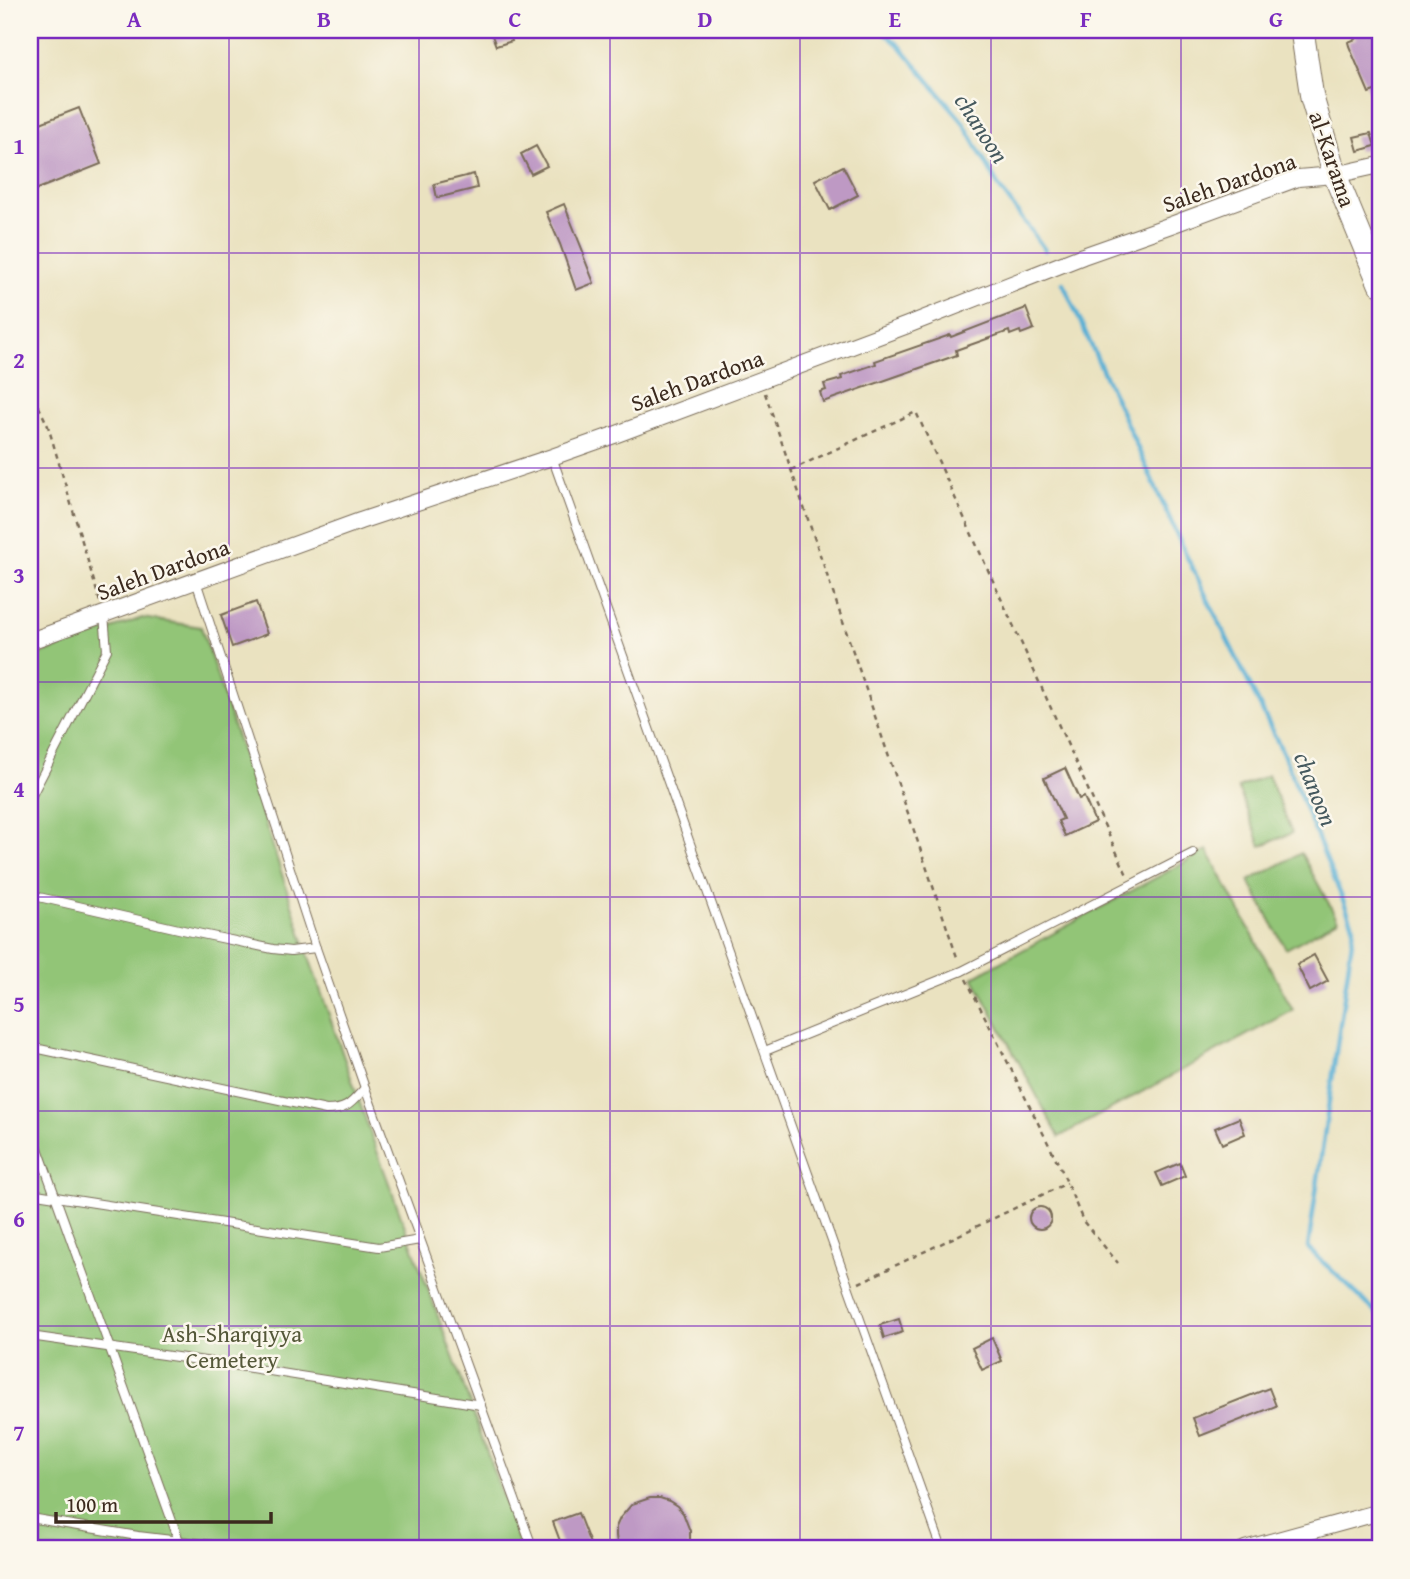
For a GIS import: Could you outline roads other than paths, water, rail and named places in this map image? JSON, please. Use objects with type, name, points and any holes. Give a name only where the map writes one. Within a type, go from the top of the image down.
[{"type":"main road","name":"al-Karama","points":[[1302,30],[1312,98],[1335,176],[1380,284]]},
{"type":"street","name":"Saleh Dardona","points":[[30,641],[359,521],[552,457],[905,326],[1083,256],[1298,178],[1335,176],[1380,165]]},
{"type":"street","points":[[1245,1549],[1380,1512]]},
{"type":"lane","points":[[552,457],[942,1549]]},
{"type":"lane","points":[[196,581],[316,948],[533,1549]]},
{"type":"lane","points":[[30,799],[107,650],[104,615]]},
{"type":"lane","points":[[765,1051],[962,971],[1193,853]]},
{"type":"lane","points":[[30,895],[273,949],[291,951],[316,948]]},
{"type":"lane","points":[[30,1047],[326,1110],[348,1107],[365,1088]]},
{"type":"lane","points":[[30,1126],[180,1545]]},
{"type":"lane","points":[[30,1194],[379,1247],[421,1240]]},
{"type":"lane","points":[[30,1336],[481,1405]]},
{"type":"lane","points":[[30,1518],[180,1545],[247,1549]]},
{"type":"waterway","name":"chanoon","points":[[882,30],[901,47],[963,122],[999,187],[1045,250]]},
{"type":"waterway","name":"chanoon","points":[[1063,283],[1187,557],[1282,751],[1354,927],[1308,1248],[1380,1316]]},
{"type":"park label","name":"Ash-Sharqiyya Cemetery","points":[[232,1346]]}]
